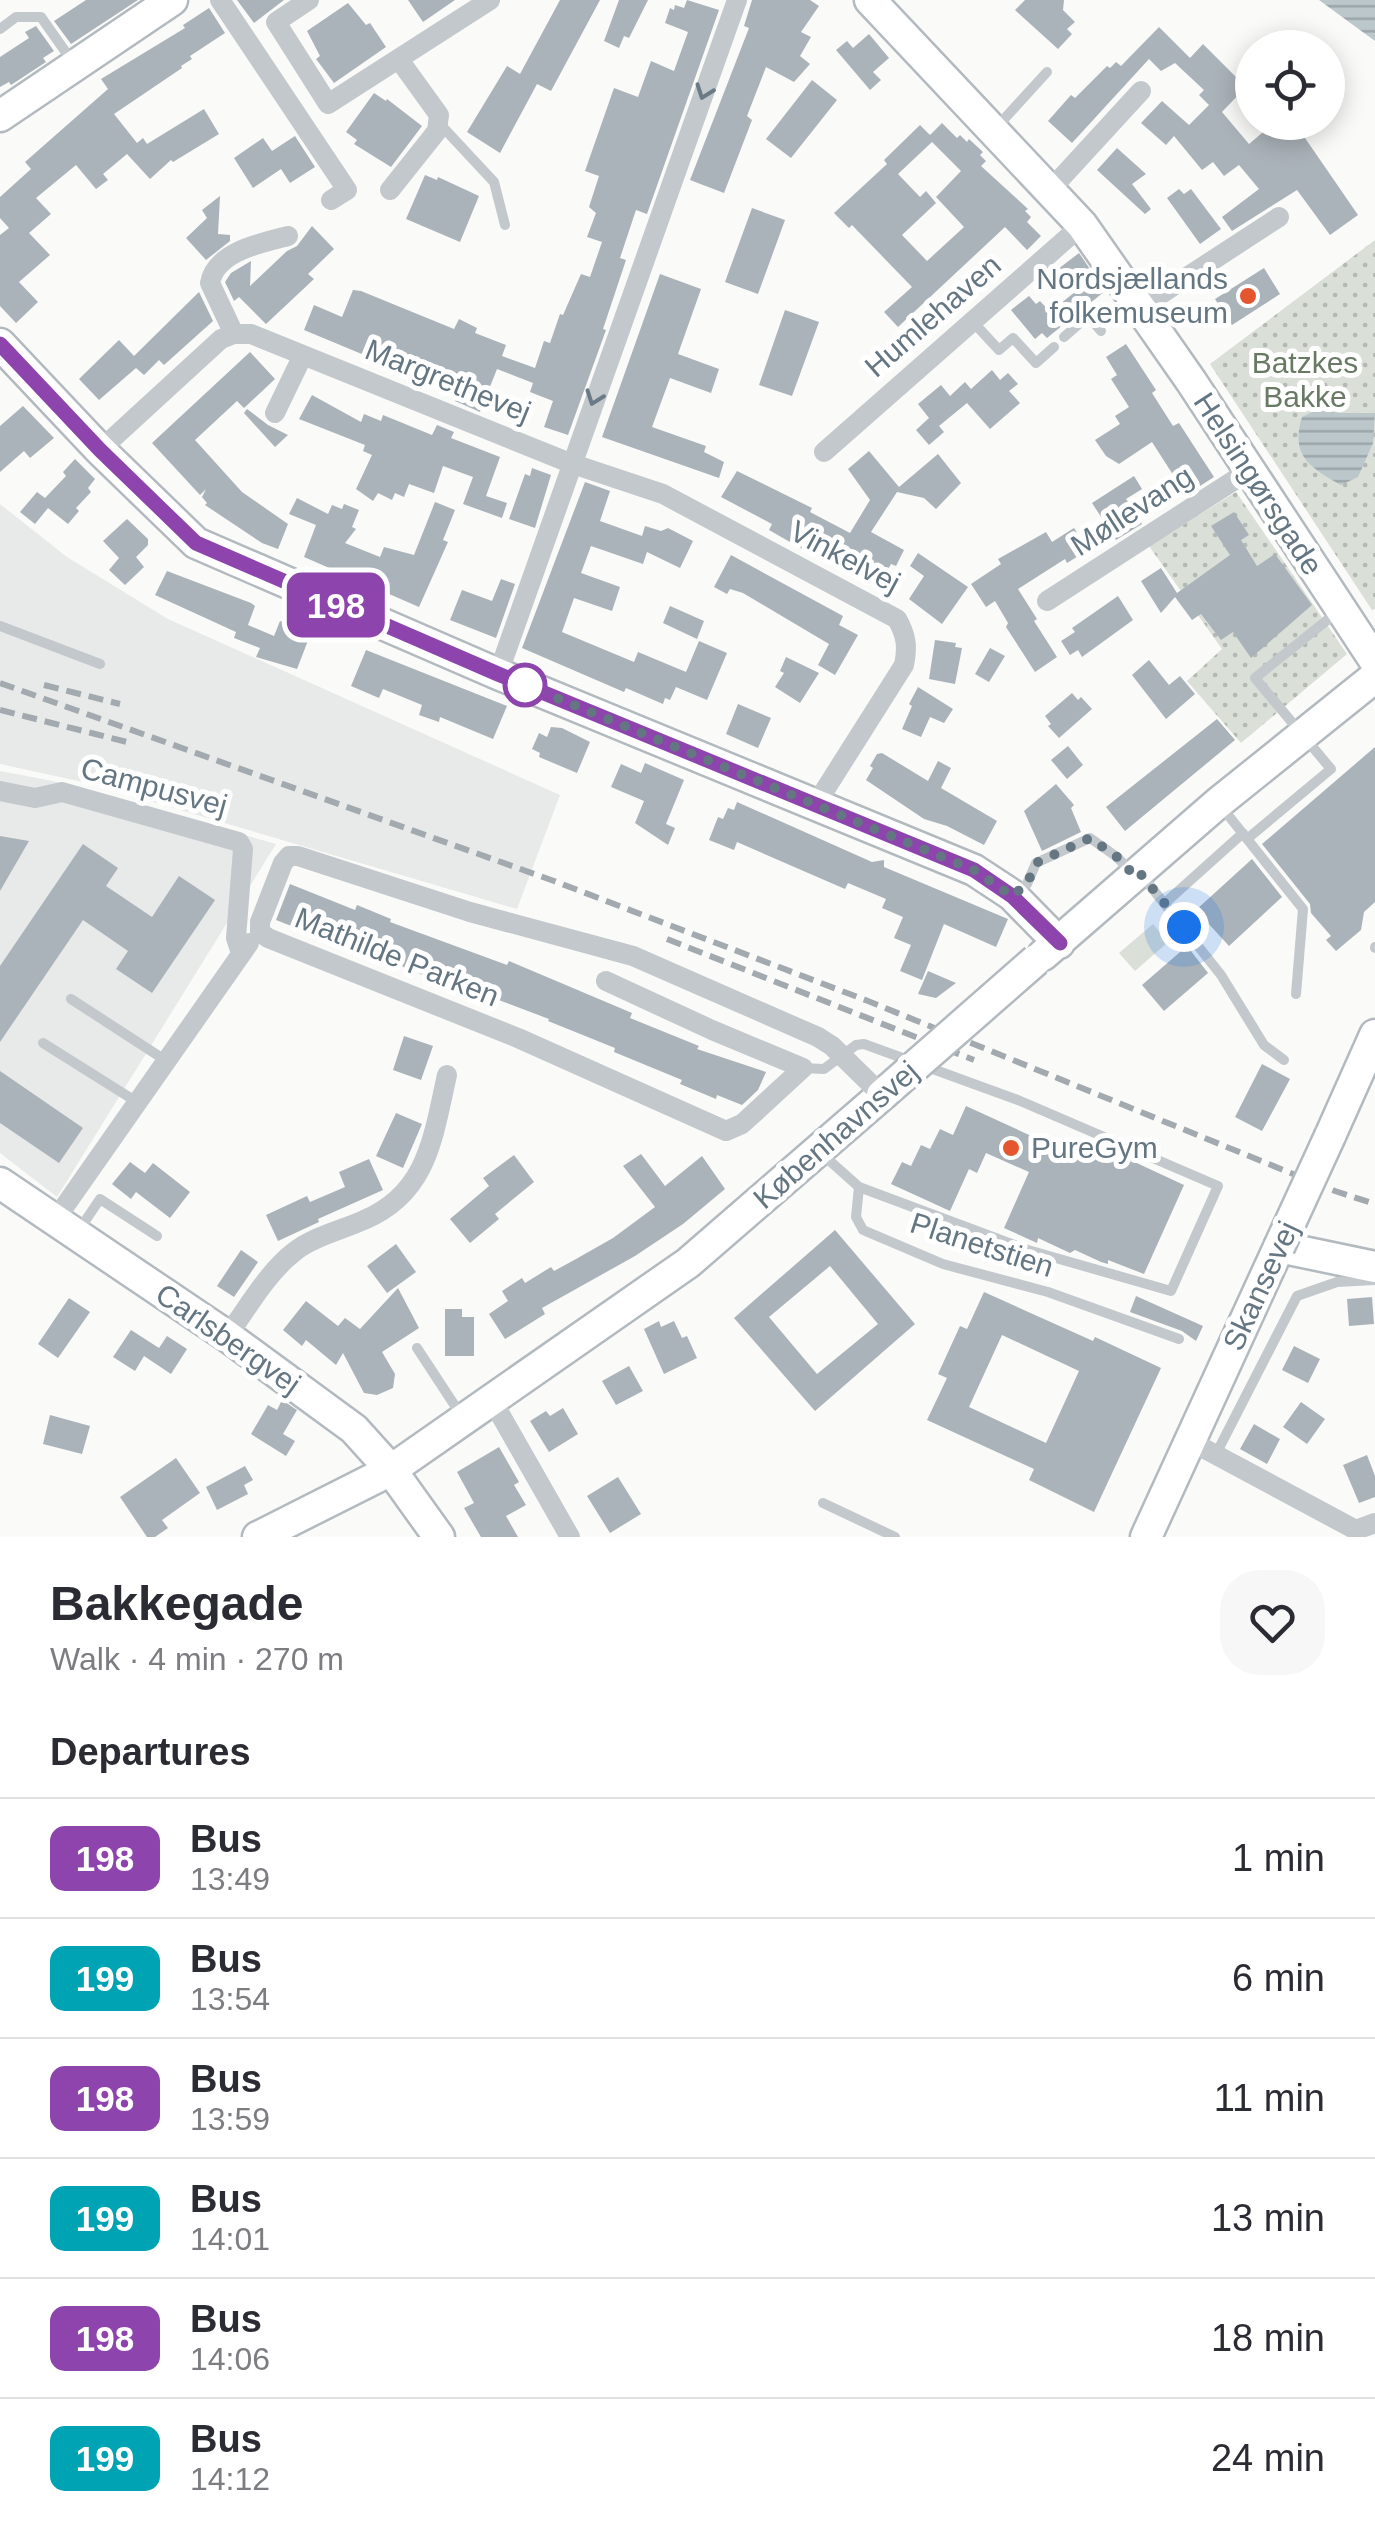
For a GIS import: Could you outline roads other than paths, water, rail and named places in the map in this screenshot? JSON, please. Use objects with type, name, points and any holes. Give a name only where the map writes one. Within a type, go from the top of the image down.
[{"type":"street","points":[[0,116],[172,0]]},
{"type":"street","points":[[220,0],[347,190],[331,200]]},
{"type":"street","points":[[309,0],[276,22],[328,104],[490,0]]},
{"type":"street","points":[[498,674],[737,0]]},
{"type":"street","name":"Helsingørsgade","points":[[870,0],[1082,225],[1141,307],[1375,661]]},
{"type":"street","points":[[390,190],[437,131],[439,116],[400,60]]},
{"type":"street","points":[[1051,188],[1140,91]]},
{"type":"street","points":[[1141,307],[1279,217]]},
{"type":"street","name":"Humlehaven","points":[[824,452],[1082,225]]},
{"type":"street","points":[[100,450],[221,339],[234,334],[210,284],[212,275],[241,249],[288,236]]},
{"type":"street","name":"Margrethevej","points":[[234,334],[251,334],[570,462]]},
{"type":"street","points":[[0,344],[100,450],[196,543],[498,674],[974,870],[1012,896],[1048,951]]},
{"type":"street","points":[[274,413],[304,356]]},
{"type":"street","name":"Vinkelvej","points":[[570,462],[664,494],[896,619],[908,648],[904,665],[816,804]]},
{"type":"street","name":"Møllevang","points":[[1046,602],[1250,470]]},
{"type":"street","name":"Københavnsvej","points":[[258,1537],[391,1470],[688,1263],[1218,803],[1375,676]]},
{"type":"street","name":"Campusvej","points":[[0,792],[35,798],[62,792],[239,842],[243,849],[236,938],[241,953]]},
{"type":"street","name":"Mathilde Parken","points":[[803,1068],[742,1124],[726,1131],[518,1038],[268,938],[260,932],[260,922],[283,863],[289,856],[298,856],[470,912],[633,956],[818,1037],[882,1095]]},
{"type":"street","points":[[66,1227],[137,1102],[241,953],[260,932]]},
{"type":"street","points":[[606,980],[803,1068]]},
{"type":"street","name":"Skansevej","points":[[1146,1537],[1203,1448],[1279,1247],[1375,1035]]},
{"type":"street","points":[[227,1336],[296,1249],[384,1212],[406,1192],[431,1144],[446,1075]]},
{"type":"street","name":"Carlsbergvej","points":[[0,1183],[227,1336],[354,1430],[391,1470],[439,1537]]},
{"type":"street","points":[[1279,1247],[1375,1267]]},
{"type":"street","points":[[492,1400],[570,1537]]},
{"type":"street","points":[[1203,1448],[1356,1530],[1375,1523]]},
{"type":"lane","points":[[0,29],[16,17],[41,17],[75,66]]},
{"type":"lane","points":[[994,129],[1047,72]]},
{"type":"lane","points":[[438,122],[494,182],[504,225]]},
{"type":"lane","points":[[1064,337],[1088,316],[1101,331]]},
{"type":"lane","points":[[972,321],[999,350],[1013,338],[1036,363],[1054,346]]},
{"type":"lane","points":[[1165,902],[1331,770],[1254,678],[1341,610]]},
{"type":"lane","points":[[0,626],[100,664]]},
{"type":"lane","points":[[1218,803],[1304,909],[1296,994]]},
{"type":"lane","points":[[1012,896],[1027,884],[1036,863],[1090,838],[1137,874],[1165,902],[1221,975],[1264,1045],[1284,1060]]},
{"type":"lane","points":[[71,999],[165,1060]]},
{"type":"lane","points":[[43,1043],[137,1102]]},
{"type":"lane","points":[[803,1068],[824,1069],[856,1045],[864,1044],[1018,1100],[1218,1186],[1171,1291],[1028,1250],[859,1187],[819,1152]]},
{"type":"lane","name":"Planetstien","points":[[859,1187],[856,1217],[863,1230],[943,1264],[1048,1292],[1179,1339]]},
{"type":"lane","points":[[66,1227],[100,1199],[157,1236]]},
{"type":"lane","points":[[1203,1448],[1297,1296],[1337,1282],[1375,1280]]},
{"type":"lane","points":[[416,1348],[464,1420]]},
{"type":"lane","points":[[823,1503],[895,1537]]},
{"type":"railway","points":[[0,683],[554,881],[868,1001],[1375,1204]]},
{"type":"railway","points":[[44,685],[120,704]]},
{"type":"railway","points":[[0,710],[131,743]]},
{"type":"railway","points":[[667,939],[974,1060]]},
{"type":"place","name":"Nordsjællands folkemuseum","points":[[1248,296]]},
{"type":"place","name":"PureGym","points":[[1011,1148]]},
{"type":"park label","name":"Batzkes Bakke","points":[[1305,380]]}]
